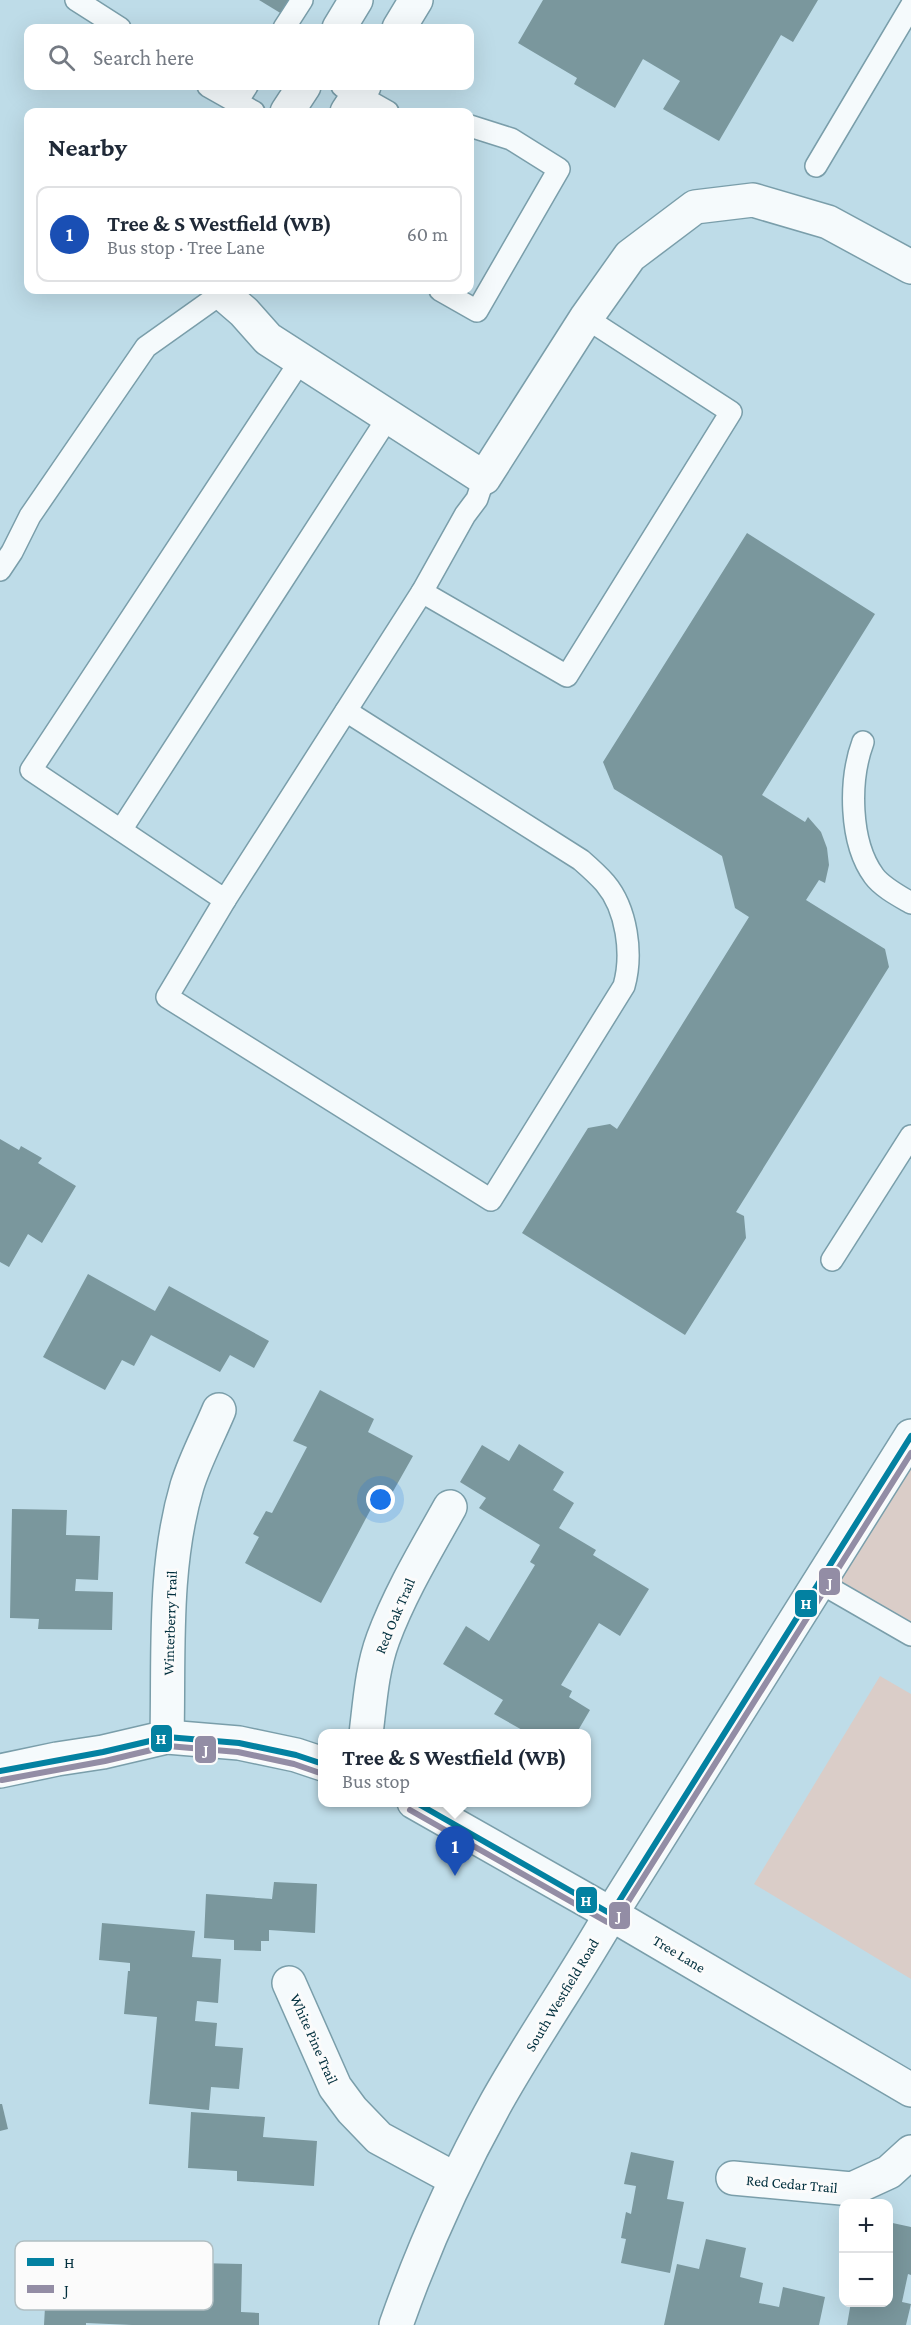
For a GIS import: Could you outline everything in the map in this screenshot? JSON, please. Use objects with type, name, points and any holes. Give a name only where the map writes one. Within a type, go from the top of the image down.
[{"type":"street","points":[[341,24],[356,0]]},
{"type":"street","points":[[401,24],[416,0]]},
{"type":"street","points":[[290,108],[301,90]]},
{"type":"street","points":[[226,294],[268,339],[484,478],[586,318],[630,256],[695,207],[753,200],[828,222],[911,267]]},
{"type":"street","name":"Winterberry Trail","points":[[167,1737],[168,1587],[176,1534],[187,1484],[219,1410]]},
{"type":"street","name":"South Westfield Road","points":[[396,2325],[455,2180],[498,2099],[584,1961],[610,1914],[911,1436]]},
{"type":"street","name":"Red Oak Trail","points":[[367,1729],[372,1677],[382,1640],[402,1595],[450,1507]]},
{"type":"street","points":[[0,1771],[57,1758],[103,1752],[167,1737],[239,1743],[296,1755],[318,1762]]},
{"type":"street","name":"Tree Lane","points":[[421,1807],[610,1914],[911,2090]]},
{"type":"street","name":"White Pine Trail","points":[[289,1983],[335,2087],[352,2110],[379,2138],[455,2180]]},
{"type":"street","name":"Red Cedar Trail","points":[[733,2178],[852,2189],[889,2172],[911,2151]]},
{"type":"lane","points":[[76,0],[114,24]]},
{"type":"lane","points":[[287,24],[302,0]]},
{"type":"lane","points":[[816,166],[911,6]]},
{"type":"lane","points":[[215,90],[245,108],[247,90]]},
{"type":"lane","points":[[353,95],[380,108]]},
{"type":"lane","points":[[447,294],[477,311],[559,169],[512,139],[474,127]]},
{"type":"lane","points":[[0,570],[30,516],[146,347],[219,294]]},
{"type":"lane","points":[[422,592],[567,676],[731,411],[586,318]]},
{"type":"lane","points":[[225,900],[31,770],[301,360]]},
{"type":"lane","points":[[121,830],[389,416]]},
{"type":"lane","points":[[346,711],[581,860],[606,884],[624,918],[628,969],[624,986],[491,1200],[167,997],[225,900],[422,592],[477,499],[484,478]]},
{"type":"lane","points":[[863,742],[856,763],[853,783],[859,844],[874,876],[911,903]]},
{"type":"lane","points":[[832,1260],[911,1136]]},
{"type":"lane","points":[[819,1582],[911,1635]]},
{"type":"shaded area","points":[[911,1436],[911,1648],[857,1617],[824,1575]]},
{"type":"shaded area","points":[[880,1676],[911,1694],[911,1979],[754,1884]]},
{"type":"building","points":[[259,0],[291,0],[282,14]]},
{"type":"building","points":[[543,0],[818,0],[793,42],[781,35],[719,141],[663,109],[680,81],[643,59],[615,108],[574,84],[577,78],[518,43]]},
{"type":"building","points":[[747,533],[875,614],[762,795],[805,822],[808,817],[821,832],[827,848],[829,865],[825,883],[819,880],[806,900],[885,949],[889,967],[736,1212],[744,1216],[746,1238],[685,1335],[522,1233],[588,1128],[610,1124],[617,1129],[749,917],[735,908],[722,856],[614,789],[603,762]]},
{"type":"building","points":[[0,1139],[19,1150],[21,1146],[42,1158],[38,1163],[76,1186],[42,1243],[28,1234],[9,1267],[0,1262]]},
{"type":"building","points":[[88,1274],[155,1311],[169,1286],[269,1341],[254,1368],[230,1355],[220,1372],[151,1335],[134,1366],[122,1360],[105,1390],[43,1357]]},
{"type":"building","points":[[320,1390],[374,1419],[368,1432],[413,1456],[391,1495],[381,1490],[321,1603],[245,1563],[259,1537],[253,1534],[266,1511],[272,1513],[307,1447],[293,1441]]},
{"type":"building","points":[[519,1444],[564,1472],[553,1490],[574,1503],[559,1528],[596,1550],[593,1555],[649,1589],[620,1636],[599,1623],[561,1685],[572,1691],[569,1697],[590,1710],[579,1729],[520,1729],[494,1714],[503,1700],[443,1664],[466,1626],[489,1641],[535,1565],[530,1562],[540,1545],[479,1508],[486,1498],[460,1482],[482,1445],[509,1461]]},
{"type":"building","points":[[12,1509],[67,1510],[66,1535],[100,1536],[98,1580],[76,1579],[75,1591],[113,1592],[112,1630],[38,1629],[39,1619],[10,1618]]},
{"type":"building","points":[[274,1882],[317,1884],[315,1933],[269,1930],[269,1941],[261,1941],[261,1951],[234,1950],[234,1940],[204,1938],[206,1894],[272,1899]]},
{"type":"building","points":[[102,1923],[195,1931],[192,1957],[221,1959],[218,2003],[197,2001],[195,2021],[217,2023],[215,2046],[243,2048],[239,2089],[211,2087],[209,2110],[149,2104],[157,2017],[124,2014],[130,1963],[99,1960]]},
{"type":"building","points":[[0,2104],[2,2104],[8,2129],[0,2131]]},
{"type":"building","points":[[191,2112],[265,2117],[263,2137],[317,2141],[314,2186],[237,2181],[237,2171],[188,2168]]},
{"type":"building","points":[[631,2152],[674,2161],[667,2199],[684,2202],[670,2273],[621,2263],[626,2239],[621,2238],[626,2212],[631,2214],[636,2186],[624,2184]]},
{"type":"building","points":[[893,2223],[911,2227],[911,2275],[908,2274],[902,2302],[911,2304],[906,2325],[847,2325],[850,2307],[893,2307]]},
{"type":"building","points":[[706,2239],[746,2248],[740,2277],[763,2283],[759,2303],[779,2307],[783,2287],[825,2297],[819,2325],[664,2325],[677,2264],[699,2269]]},
{"type":"building","points":[[213,2263],[242,2264],[241,2312],[259,2313],[259,2325],[86,2323],[86,2325],[44,2325],[45,2310],[213,2310]]},
{"type":"transit line","name":"H","points":[[424,1807],[611,1914],[911,1436]]},
{"type":"transit line","name":"J","points":[[410,1810],[607,1922],[616,1921],[911,1453]]},
{"type":"transit line","name":"H","points":[[0,1771],[103,1752],[167,1737],[239,1743],[296,1755],[318,1762]]},
{"type":"transit line","name":"J","points":[[2,1780],[105,1761],[168,1746],[238,1752],[294,1764],[318,1772]]},
{"type":"place","name":"Tree & S Westfield (WB)","points":[[455,1876]]}]
